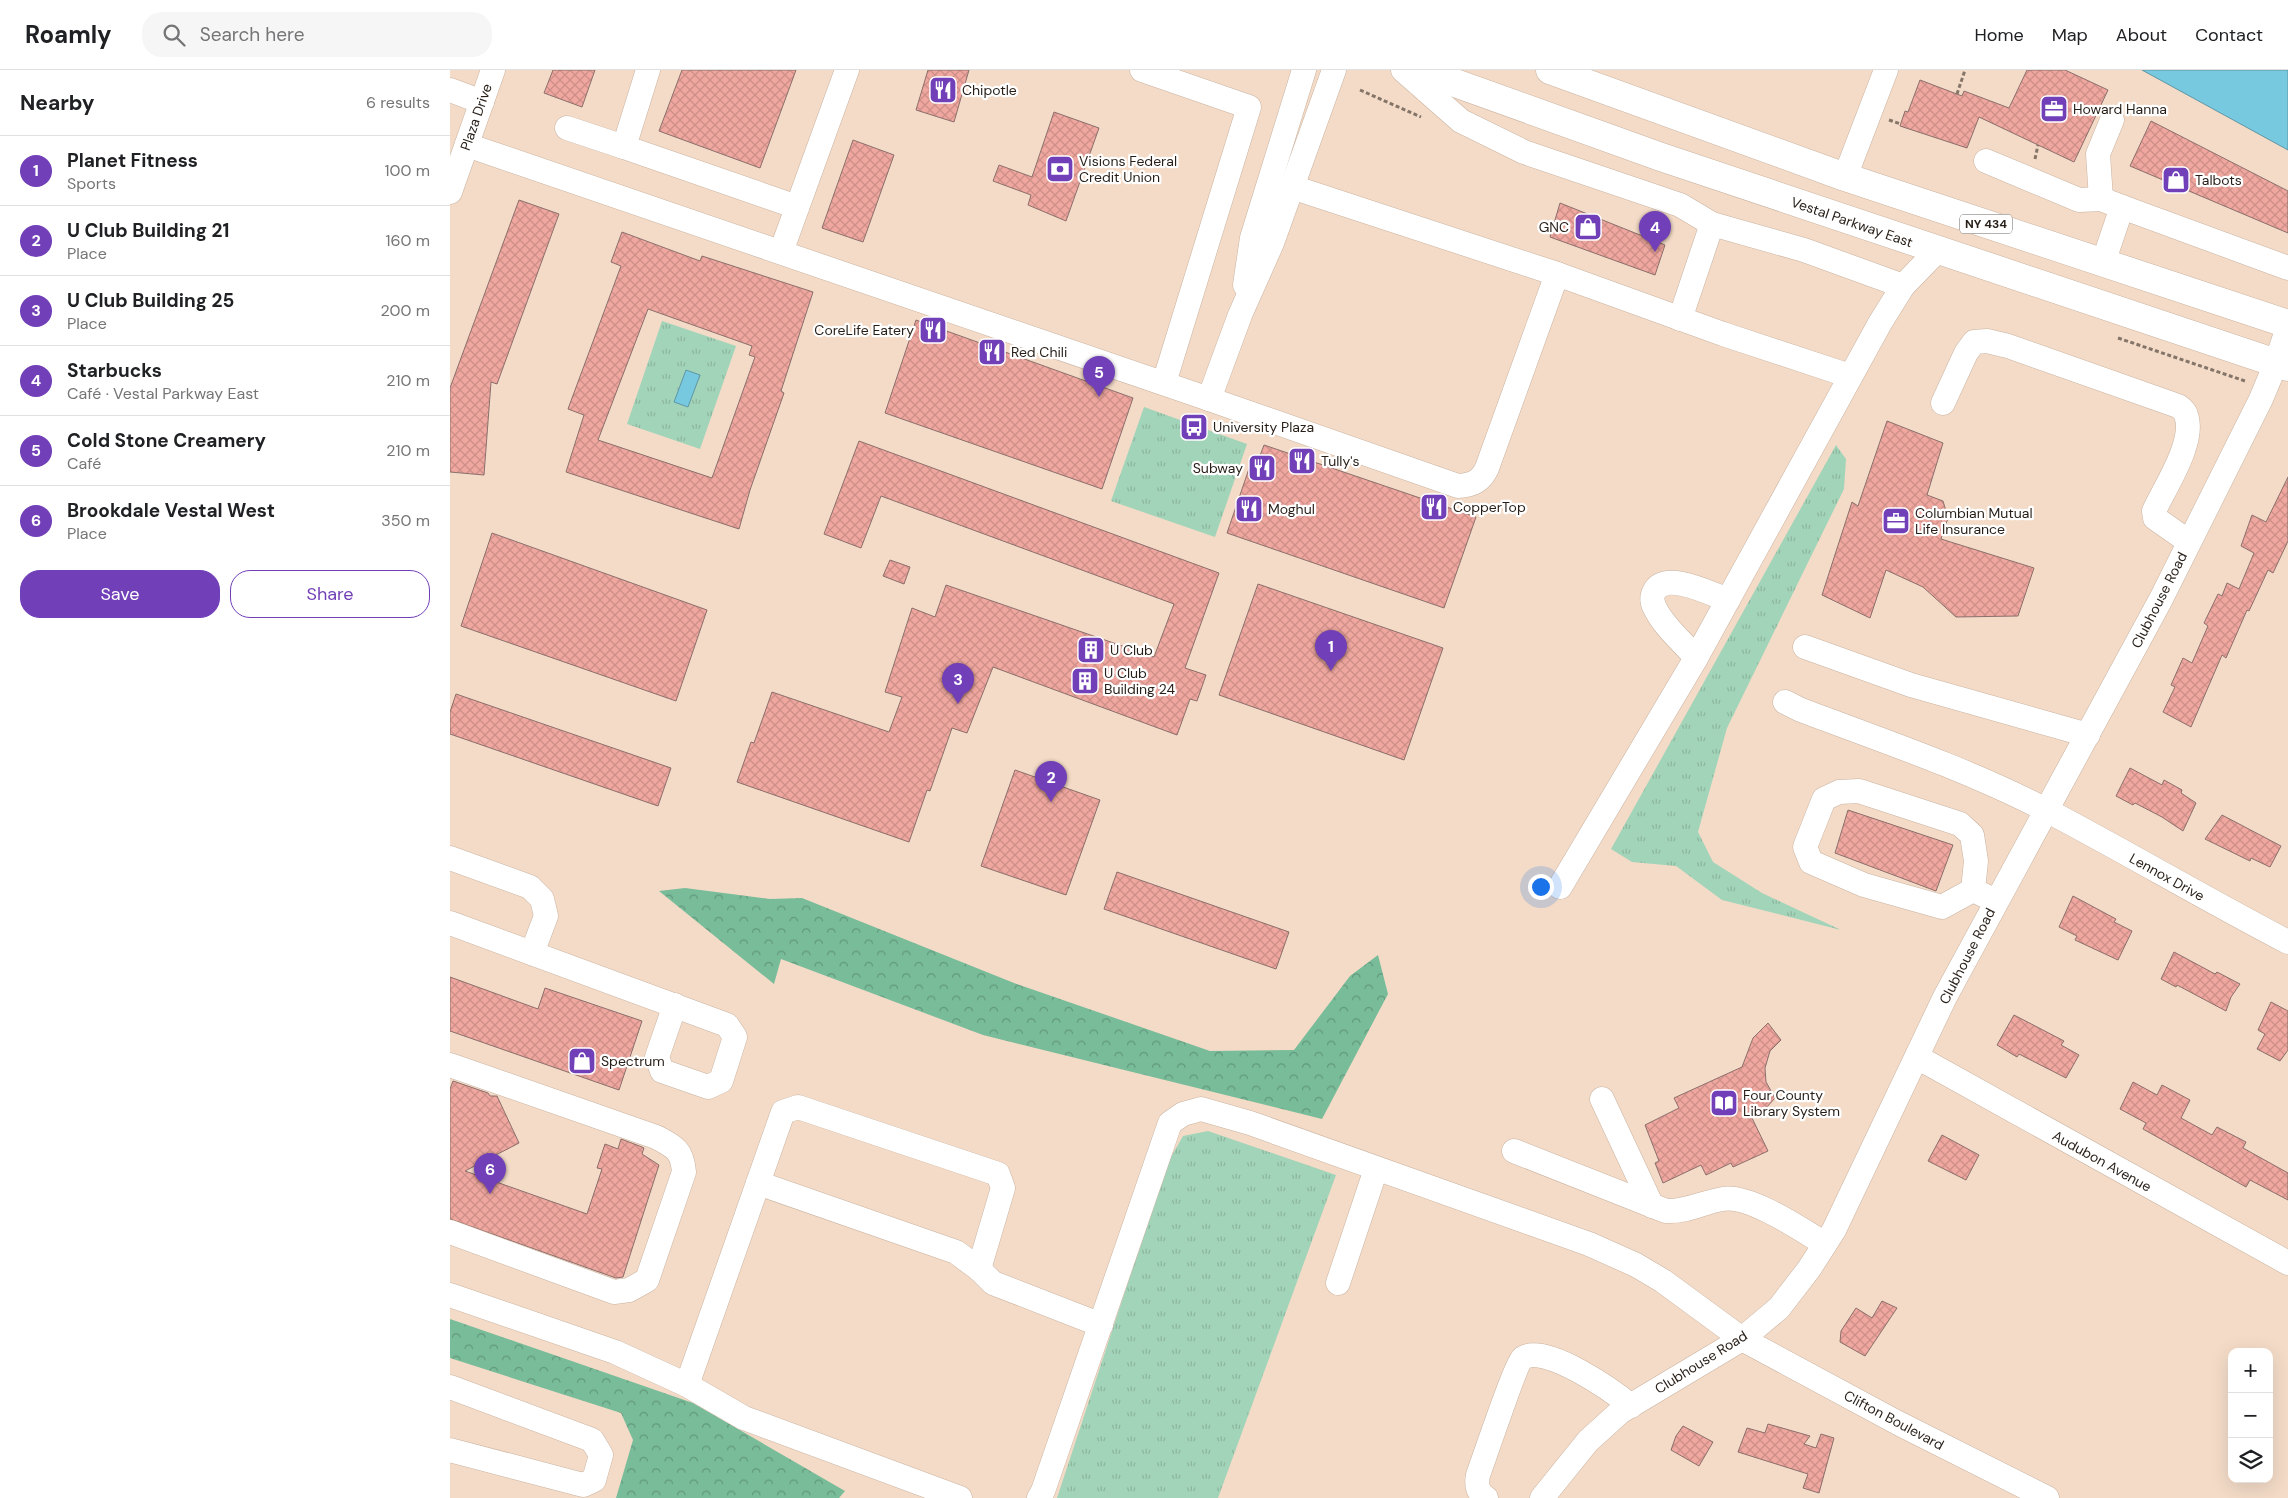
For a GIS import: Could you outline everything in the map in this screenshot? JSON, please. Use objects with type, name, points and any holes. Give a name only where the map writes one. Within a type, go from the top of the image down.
[{"type":"main road","name":"Vestal Parkway East","points":[[1419,70],[1661,158],[2282,365]]},
{"type":"main road","name":"NY 434","points":[[1550,70],[1845,177],[2288,326]]},
{"type":"street","name":"Plaza Drive","points":[[451,185],[493,70]]},
{"type":"street","points":[[624,147],[648,70]]},
{"type":"street","points":[[781,252],[847,70]]},
{"type":"street","points":[[1142,70],[1250,107],[1164,383]]},
{"type":"street","points":[[1240,315],[1252,238],[1304,70]]},
{"type":"street","points":[[1209,399],[1240,315],[1272,243],[1334,70]]},
{"type":"street","points":[[1403,70],[1461,121],[1529,156],[1680,205],[1712,224],[1804,250],[1903,286]]},
{"type":"street","points":[[1845,177],[1886,70]]},
{"type":"street","points":[[450,90],[482,102]]},
{"type":"street","points":[[2103,263],[2111,203],[2098,154],[2112,120]]},
{"type":"street","points":[[567,128],[797,207]]},
{"type":"street","points":[[466,145],[1164,383],[1458,486],[1476,482],[1483,477],[1557,274]]},
{"type":"street","points":[[1986,161],[2079,200],[2111,203],[2288,268]]},
{"type":"street","points":[[1292,187],[1557,274],[1680,319],[1850,376]]},
{"type":"street","points":[[1680,319],[1712,224]]},
{"type":"street","points":[[1560,887],[1696,658],[1850,376],[1903,286],[1936,251]]},
{"type":"street","name":"Clubhouse Road","points":[[1542,1498],[1588,1441],[1620,1412],[1742,1339],[1779,1308],[1809,1269],[1834,1230],[1945,997],[2161,599],[2282,365],[2288,326]]},
{"type":"street","points":[[1943,403],[1966,353],[1974,342],[1987,341],[2008,346],[2178,406],[2186,414],[2188,430],[2186,446],[2154,511],[2154,518],[2189,542]]},
{"type":"street","points":[[1696,658],[1658,614],[1652,601],[1655,590],[1664,583],[1678,583],[1728,600]]},
{"type":"street","points":[[1805,648],[1911,685],[2088,735]]},
{"type":"street","name":"Lennox Drive","points":[[1786,702],[1802,710],[1948,765],[2047,811],[2202,897],[2288,942]]},
{"type":"street","points":[[1859,790],[1960,824],[1972,835],[1976,861],[1973,890],[1942,906],[1864,885],[1811,862],[1805,847],[1824,798],[1839,792],[1859,790]]},
{"type":"street","points":[[450,858],[530,887],[542,898],[546,916],[532,953]]},
{"type":"street","points":[[1973,890],[1996,901]]},
{"type":"street","points":[[450,923],[675,1005]]},
{"type":"street","name":"Audubon Avenue","points":[[1917,1057],[2288,1263]]},
{"type":"street","points":[[450,1065],[656,1137],[674,1146],[682,1157],[684,1172],[646,1280],[630,1290],[614,1292],[450,1232]]},
{"type":"street","points":[[1602,1099],[1652,1206]]},
{"type":"street","points":[[687,1385],[783,1112],[798,1106],[998,1174],[1003,1188],[979,1269]]},
{"type":"street","name":"Clifton Boulevard","points":[[1038,1498],[1043,1491],[1170,1123],[1182,1114],[1201,1109],[1250,1123],[1538,1225],[1636,1265],[1663,1281],[1742,1339],[2047,1498]]},
{"type":"street","points":[[1514,1151],[1666,1211],[1679,1212],[1723,1199],[1736,1199],[1778,1216],[1824,1244]]},
{"type":"street","points":[[1338,1283],[1376,1169]]},
{"type":"street","points":[[758,1183],[956,1252],[979,1269],[993,1283],[1101,1325]]},
{"type":"street","points":[[450,1295],[615,1352],[687,1385],[744,1418],[960,1498]]},
{"type":"street","points":[[1486,1498],[1481,1495],[1476,1484],[1478,1475],[1520,1360],[1524,1357],[1537,1354],[1582,1371],[1630,1406]]},
{"type":"street","points":[[450,1387],[592,1440],[600,1454],[594,1480],[583,1485],[450,1450]]},
{"type":"path","points":[[1957,94],[1965,70]]},
{"type":"green space","points":[[662,321],[736,346],[700,449],[627,424]]},
{"type":"green space","points":[[1144,407],[1247,444],[1215,537],[1111,501]]},
{"type":"green space","points":[[1836,445],[1846,459],[1844,489],[1727,728],[1698,832],[1713,862],[1762,893],[1841,930],[1722,900],[1676,866],[1632,862],[1611,849]]},
{"type":"green space","points":[[685,888],[770,899],[802,898],[1014,983],[1210,1051],[1294,1050],[1350,976],[1378,955],[1388,994],[1322,1119],[983,1035],[781,959],[774,984],[659,891]]},
{"type":"green space","points":[[1208,1131],[1336,1175],[1218,1498],[1057,1498],[1167,1164],[1183,1136]]},
{"type":"green space","points":[[450,1319],[693,1403],[845,1491],[839,1498],[616,1498],[633,1440],[621,1413],[450,1358]]},
{"type":"water","points":[[2142,70],[2288,70],[2288,150]]},
{"type":"water","points":[[686,370],[700,375],[688,407],[674,402]]},
{"type":"building","points":[[553,70],[595,70],[582,107],[544,93]]},
{"type":"building","points":[[682,70],[796,70],[760,168],[659,131]]},
{"type":"building","name":"Chipotle","points":[[928,70],[969,70],[954,122],[916,110]]},
{"type":"building","name":"Howard Hanna","points":[[2027,70],[2065,70],[2108,90],[2074,162],[1979,117],[1967,148],[1900,126],[1905,111],[1908,112],[1920,80],[1962,96],[1964,91],[2009,108]]},
{"type":"building","name":"Visions Federal Credit Union","points":[[1054,112],[1099,128],[1066,221],[1028,205],[1031,195],[993,181],[999,165],[1032,177]]},
{"type":"building","points":[[2151,121],[2288,191],[2288,233],[2130,166]]},
{"type":"building","points":[[853,140],[894,155],[863,242],[822,228]]},
{"type":"building","points":[[519,200],[559,214],[497,384],[491,382],[484,475],[450,472],[450,388]]},
{"type":"building","points":[[1560,203],[1665,245],[1655,275],[1550,237]]},
{"type":"building","points":[[622,232],[700,261],[702,256],[813,292],[781,391],[784,393],[750,490],[739,529],[566,472],[584,415],[568,409],[621,266],[611,262]],"holes":[[[648,309],[752,346],[749,355],[755,357],[712,478],[598,440]]]},
{"type":"building","points":[[916,320],[1133,398],[1102,489],[885,413]]},
{"type":"building","name":"Columbian Mutual Life Insurance","points":[[1887,421],[1943,443],[1927,495],[1943,501],[1949,515],[1941,539],[2034,568],[2018,616],[1956,617],[1923,587],[1886,570],[1870,618],[1822,595],[1852,502],[1858,506]]},
{"type":"building","points":[[859,441],[1219,573],[1185,668],[1206,675],[1197,701],[1190,699],[1177,735],[993,667],[967,733],[952,728],[930,791],[927,790],[909,842],[737,782],[751,742],[754,743],[772,692],[889,732],[902,697],[885,692],[912,608],[935,617],[946,585],[1154,657],[1174,604],[881,496],[861,548],[824,534]]},
{"type":"building","points":[[1264,445],[1476,517],[1444,608],[1227,533],[1252,460],[1258,461]]},
{"type":"building","points":[[2288,477],[2288,541],[2273,573],[2268,570],[2249,611],[2247,610],[2226,658],[2222,655],[2191,727],[2163,712],[2175,687],[2171,685],[2183,658],[2192,663],[2208,626],[2204,623],[2218,594],[2222,596],[2227,583],[2239,589],[2254,553],[2241,546],[2252,515],[2266,522]]},
{"type":"building","points":[[492,533],[707,610],[676,701],[461,626]]},
{"type":"building","points":[[890,560],[910,567],[904,584],[883,576]]},
{"type":"building","points":[[1258,584],[1443,648],[1404,760],[1219,695]]},
{"type":"building","points":[[456,694],[671,768],[658,806],[450,734],[450,712]]},
{"type":"building","points":[[2130,768],[2162,785],[2164,780],[2182,790],[2181,793],[2196,803],[2183,831],[2162,817],[2135,803],[2133,805],[2116,796]]},
{"type":"building","points":[[1015,770],[1100,800],[1066,895],[981,866]]},
{"type":"building","points":[[1848,810],[1953,845],[1936,891],[1835,853]]},
{"type":"building","points":[[2222,815],[2281,846],[2270,867],[2251,858],[2250,861],[2205,839]]},
{"type":"building","points":[[1117,872],[1289,932],[1276,969],[1104,909]]},
{"type":"building","points":[[2073,896],[2116,919],[2114,922],[2132,931],[2118,960],[2075,940],[2077,936],[2059,927]]},
{"type":"building","points":[[2174,952],[2215,974],[2217,972],[2240,984],[2231,997],[2226,1011],[2177,985],[2176,987],[2161,979]]},
{"type":"building","name":"Spectrum","points":[[450,977],[538,1009],[545,988],[642,1021],[619,1090],[450,1031]]},
{"type":"building","points":[[2271,1002],[2288,1011],[2288,1050],[2280,1061],[2257,1049],[2265,1034],[2258,1030]]},
{"type":"building","points":[[2014,1015],[2064,1041],[2061,1045],[2079,1055],[2066,1078],[2019,1054],[2017,1057],[1997,1045]]},
{"type":"building","name":"Four County Library System","points":[[1768,1023],[1781,1040],[1770,1051],[1765,1068],[1766,1082],[1775,1098],[1766,1108],[1751,1116],[1768,1151],[1733,1167],[1731,1163],[1706,1175],[1701,1165],[1663,1183],[1655,1163],[1659,1161],[1645,1125],[1679,1108],[1674,1098],[1742,1067],[1753,1038]]},
{"type":"building","points":[[453,1081],[488,1093],[490,1096],[497,1096],[519,1143],[465,1171],[587,1214],[602,1169],[597,1168],[605,1144],[618,1149],[621,1139],[642,1147],[644,1148],[642,1154],[659,1165],[623,1277],[616,1278],[450,1219],[450,1089]]},
{"type":"building","points":[[2133,1082],[2157,1095],[2162,1085],[2190,1100],[2181,1118],[2212,1135],[2217,1127],[2246,1142],[2243,1148],[2288,1173],[2288,1200],[2250,1180],[2246,1187],[2143,1129],[2146,1123],[2120,1109]]},
{"type":"building","points":[[1942,1135],[1979,1155],[1966,1180],[1928,1161]]},
{"type":"building","points":[[1882,1301],[1897,1308],[1865,1356],[1840,1342],[1841,1331],[1856,1308],[1872,1318]]},
{"type":"building","points":[[1768,1424],[1810,1436],[1804,1444],[1816,1448],[1821,1434],[1834,1438],[1819,1493],[1803,1488],[1808,1474],[1738,1452],[1747,1428],[1765,1433]]},
{"type":"building","points":[[1683,1426],[1713,1442],[1699,1466],[1671,1450],[1676,1436]]},
{"type":"place","name":"Chipotle","points":[[943,90]]},
{"type":"place","name":"Howard Hanna","points":[[2054,109]]},
{"type":"place","name":"Visions Federal Credit Union","points":[[1060,169]]},
{"type":"place","name":"Talbots","points":[[2176,180]]},
{"type":"place","name":"GNC","points":[[1588,227]]},
{"type":"place","name":"Starbucks","points":[[1655,252]]},
{"type":"place","name":"CoreLife Eatery","points":[[933,330]]},
{"type":"place","name":"Red Chili","points":[[992,352]]},
{"type":"place","name":"Cold Stone Creamery","points":[[1099,397]]},
{"type":"place","name":"University Plaza","points":[[1194,427]]},
{"type":"place","name":"Tully's","points":[[1302,461]]},
{"type":"place","name":"Subway","points":[[1262,468]]},
{"type":"place","name":"CopperTop","points":[[1434,507]]},
{"type":"place","name":"Moghul","points":[[1249,509]]},
{"type":"place","name":"Columbian Mutual Life Insurance","points":[[1896,521]]},
{"type":"place","name":"U Club","points":[[1091,650]]},
{"type":"place","name":"Planet Fitness","points":[[1331,671]]},
{"type":"place","name":"U Club Building 24","points":[[1085,681]]},
{"type":"place","name":"U Club Building 25","points":[[958,704]]},
{"type":"place","name":"U Club Building 21","points":[[1051,802]]},
{"type":"place","name":"Spectrum","points":[[582,1061]]},
{"type":"place","name":"Four County Library System","points":[[1724,1103]]},
{"type":"place","name":"Brookdale Vestal West","points":[[490,1194]]}]
